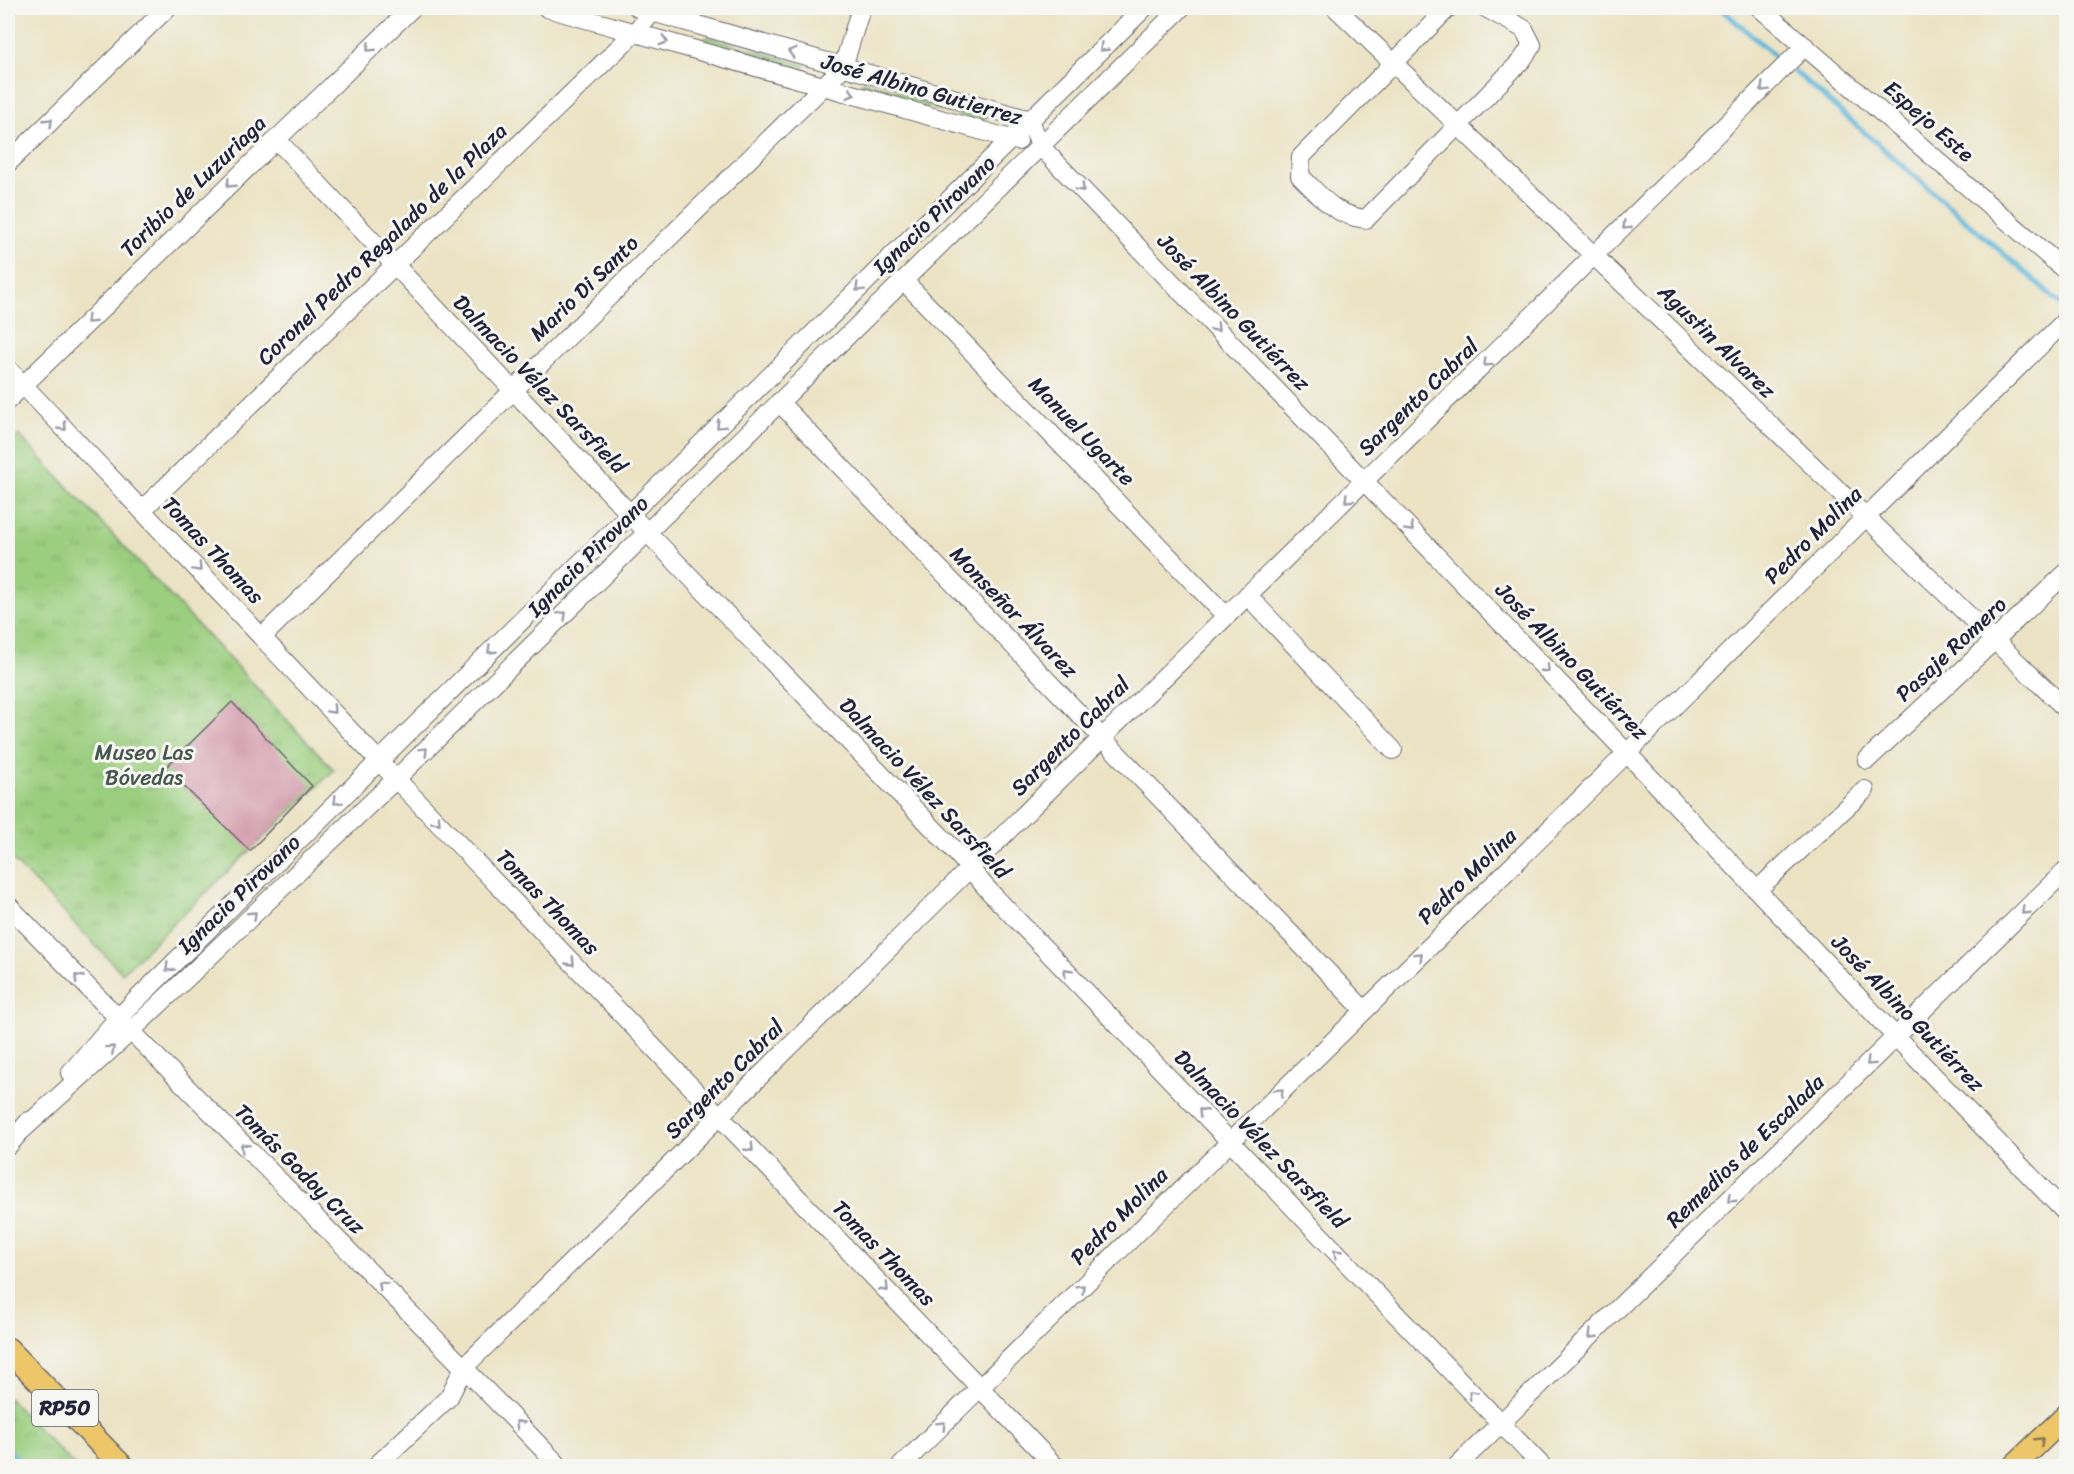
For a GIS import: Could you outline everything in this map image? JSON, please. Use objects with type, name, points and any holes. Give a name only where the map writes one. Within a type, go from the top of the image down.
[{"type":"main road","name":"RP50","points":[[8,1349],[122,1467]]},
{"type":"main road","points":[[2014,1467],[2067,1416]]},
{"type":"street","points":[[8,162],[167,8]]},
{"type":"street","name":"Toribio de Luzuriaga","points":[[8,400],[412,8]]},
{"type":"street","name":"José Albino Gutierrez","points":[[547,8],[1010,140],[1040,146]]},
{"type":"street","points":[[690,8],[710,28]]},
{"type":"street","name":"Mario Di Santo","points":[[262,637],[824,87],[843,67],[861,8]]},
{"type":"street","name":"Ignacio Pirovano","points":[[21,1131],[130,1032],[396,778],[1180,8]]},
{"type":"street","name":"Agustin Alvarez","points":[[1335,8],[2067,709]]},
{"type":"street","points":[[1448,8],[1301,157],[1300,176],[1335,210],[1366,219],[1522,60],[1532,45],[1524,29],[1486,8]]},
{"type":"street","name":"Espejo Este","points":[[1760,8],[2067,271]]},
{"type":"street","name":"José Albino Gutierrez","points":[[645,10],[1030,120],[1040,146]]},
{"type":"street","name":"Coronel Pedro Regalado de la Plaza","points":[[142,510],[634,33],[645,10]]},
{"type":"street","points":[[1140,12],[1153,35]]},
{"type":"street","name":"Ignacio Pirovano","points":[[8,1146],[117,1019],[1140,12]]},
{"type":"street","name":"Sargento Cabral","points":[[376,1467],[449,1397],[464,1367],[1247,595],[1366,482],[1595,257],[1805,46]]},
{"type":"street","name":"Dalmacio Vélez Sarsfield","points":[[276,139],[647,532],[1542,1467]]},
{"type":"street","name":"José Albino Gutiérrez","points":[[1040,146],[1627,753],[1896,1037],[2067,1213]]},
{"type":"street","name":"Manuel Ugarte","points":[[903,280],[1226,616]]},
{"type":"street","name":"Pedro Molina","points":[[901,1467],[1865,516],[2067,320]]},
{"type":"street","name":"Tomas Thomas","points":[[8,369],[1055,1467]]},
{"type":"street","name":"Monseñor Álvarez","points":[[779,402],[1364,1010]]},
{"type":"street","name":"Pasaje Romero","points":[[1867,760],[2067,573]]},
{"type":"street","points":[[1247,595],[1393,750]]},
{"type":"street","points":[[1758,890],[1864,790]]},
{"type":"street","name":"Remedios de Escalada","points":[[1457,1467],[2067,870]]},
{"type":"street","name":"Tomás Godoy Cruz","points":[[8,905],[117,1019],[464,1367],[559,1467]]},
{"type":"green space","points":[[708,37],[805,65],[801,72],[701,42]]},
{"type":"green space","points":[[863,81],[987,117],[981,121],[858,87]]},
{"type":"green space","name":"Museo Las Bóvedas","points":[[19,435],[334,770],[122,973],[8,855],[8,446]]},
{"type":"green space","points":[[8,1398],[75,1466],[8,1466]]},
{"type":"building","points":[[232,702],[312,786],[250,851],[165,768]]},
{"type":"waterway","points":[[1720,8],[1779,59]]},
{"type":"waterway","points":[[1794,71],[2066,308]]},
{"type":"waterway","points":[[8,1449],[25,1466]]}]
